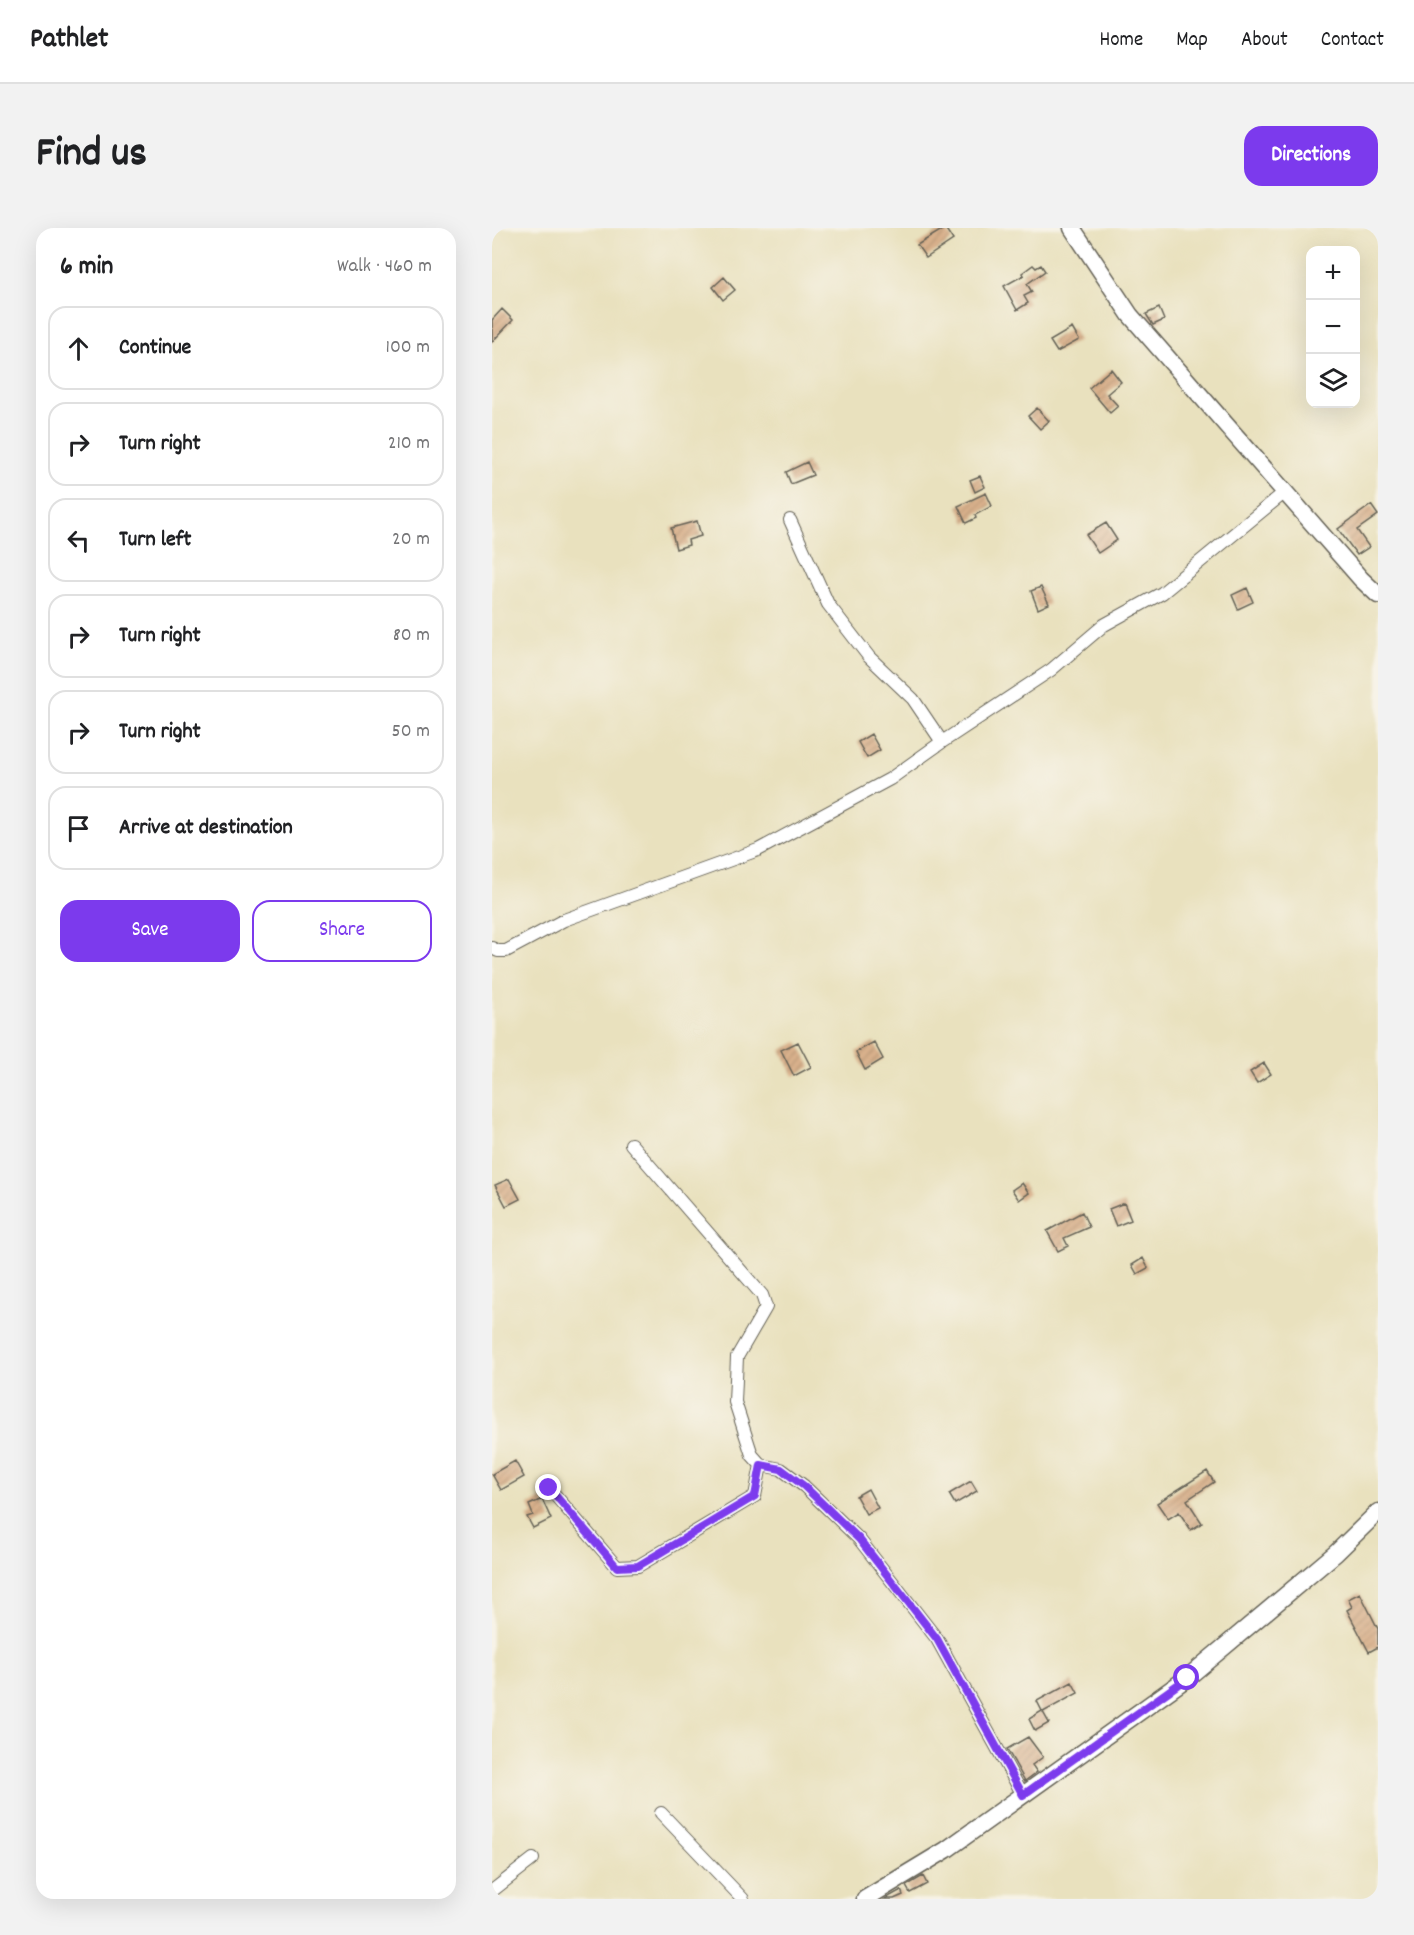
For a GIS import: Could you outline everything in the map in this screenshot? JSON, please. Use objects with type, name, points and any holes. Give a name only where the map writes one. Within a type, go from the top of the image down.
[{"type":"main road","points":[[1072,228],[1130,315],[1361,579],[1378,595]]},
{"type":"main road","points":[[865,1899],[946,1850],[1187,1678],[1336,1553],[1378,1512]]},
{"type":"street","points":[[492,948],[506,951],[564,920],[758,850],[890,779],[1051,670],[1104,625],[1162,593],[1285,492]]},
{"type":"street","points":[[790,520],[828,604],[869,657],[913,699],[942,742]]},
{"type":"street","points":[[631,1144],[762,1295],[766,1307],[737,1357],[735,1402],[752,1455],[761,1465],[781,1469],[804,1486],[859,1539],[937,1639],[1023,1795]]},
{"type":"street","points":[[549,1488],[617,1567],[638,1566],[755,1496],[761,1465]]},
{"type":"street","points":[[661,1813],[743,1899]]},
{"type":"street","points":[[492,1891],[533,1859]]},
{"type":"building","points":[[945,228],[953,240],[926,258],[917,245]]},
{"type":"building","points":[[1033,265],[1036,268],[1041,265],[1045,271],[1027,284],[1032,292],[1024,296],[1028,303],[1017,310],[1004,286],[1024,275],[1022,273]]},
{"type":"building","points":[[724,277],[735,290],[723,300],[713,287]]},
{"type":"building","points":[[1159,308],[1164,320],[1153,325],[1146,314]]},
{"type":"building","points":[[502,309],[513,320],[492,342],[492,320]]},
{"type":"building","points":[[1072,328],[1079,340],[1057,352],[1050,341]]},
{"type":"building","points":[[1111,369],[1121,382],[1107,394],[1118,406],[1110,413],[1089,388]]},
{"type":"building","points":[[1037,408],[1049,421],[1040,429],[1028,416]]},
{"type":"building","points":[[807,462],[813,475],[791,484],[786,472]]},
{"type":"building","points":[[980,476],[985,487],[975,492],[970,480]]},
{"type":"building","points":[[986,493],[992,506],[966,523],[958,506]]},
{"type":"building","points":[[1371,505],[1378,515],[1357,530],[1369,547],[1357,555],[1338,529]]},
{"type":"building","points":[[697,521],[701,536],[688,540],[689,545],[676,549],[671,528]]},
{"type":"building","points":[[1106,523],[1117,540],[1098,553],[1086,535]]},
{"type":"building","points":[[1041,587],[1049,604],[1038,609],[1031,591]]},
{"type":"building","points":[[1247,588],[1253,602],[1238,609],[1232,595]]},
{"type":"building","points":[[871,734],[880,750],[867,758],[858,742]]},
{"type":"building","points":[[798,1042],[811,1067],[794,1076],[781,1050]]},
{"type":"building","points":[[874,1042],[883,1059],[865,1070],[856,1052]]},
{"type":"building","points":[[1264,1063],[1271,1074],[1257,1083],[1250,1072]]},
{"type":"building","points":[[509,1179],[520,1199],[506,1206],[495,1185]]},
{"type":"building","points":[[1022,1183],[1029,1193],[1019,1200],[1012,1190]]},
{"type":"building","points":[[1124,1203],[1131,1220],[1116,1226],[1109,1209]]},
{"type":"building","points":[[1082,1212],[1089,1227],[1064,1238],[1068,1246],[1058,1251],[1047,1231]]},
{"type":"building","points":[[1143,1258],[1148,1268],[1137,1274],[1132,1265]]},
{"type":"building","points":[[515,1461],[524,1477],[501,1490],[492,1474]]},
{"type":"building","points":[[1207,1471],[1214,1482],[1187,1500],[1202,1523],[1191,1530],[1179,1512],[1168,1519],[1157,1503]]},
{"type":"building","points":[[971,1481],[977,1491],[955,1504],[949,1494]]},
{"type":"building","points":[[868,1489],[878,1508],[866,1514],[856,1496]]},
{"type":"building","points":[[542,1499],[551,1519],[533,1528],[527,1517],[533,1515],[529,1505]]},
{"type":"building","points":[[1360,1593],[1378,1629],[1378,1647],[1369,1652],[1347,1610],[1352,1607],[1348,1599]]},
{"type":"building","points":[[1072,1682],[1078,1693],[1043,1712],[1049,1723],[1035,1731],[1029,1719],[1042,1711],[1037,1701]]},
{"type":"building","points":[[1028,1737],[1043,1757],[1032,1765],[1037,1772],[1025,1781],[1007,1749]]},
{"type":"building","points":[[923,1876],[927,1884],[910,1893],[906,1886]]},
{"type":"building","points":[[901,1890],[903,1895],[894,1899],[885,1899]]},
{"type":"route","points":[[549,1488],[617,1567],[638,1566],[755,1496],[761,1465],[781,1469],[804,1486],[859,1539],[937,1639],[1023,1795],[1187,1678]]}]
